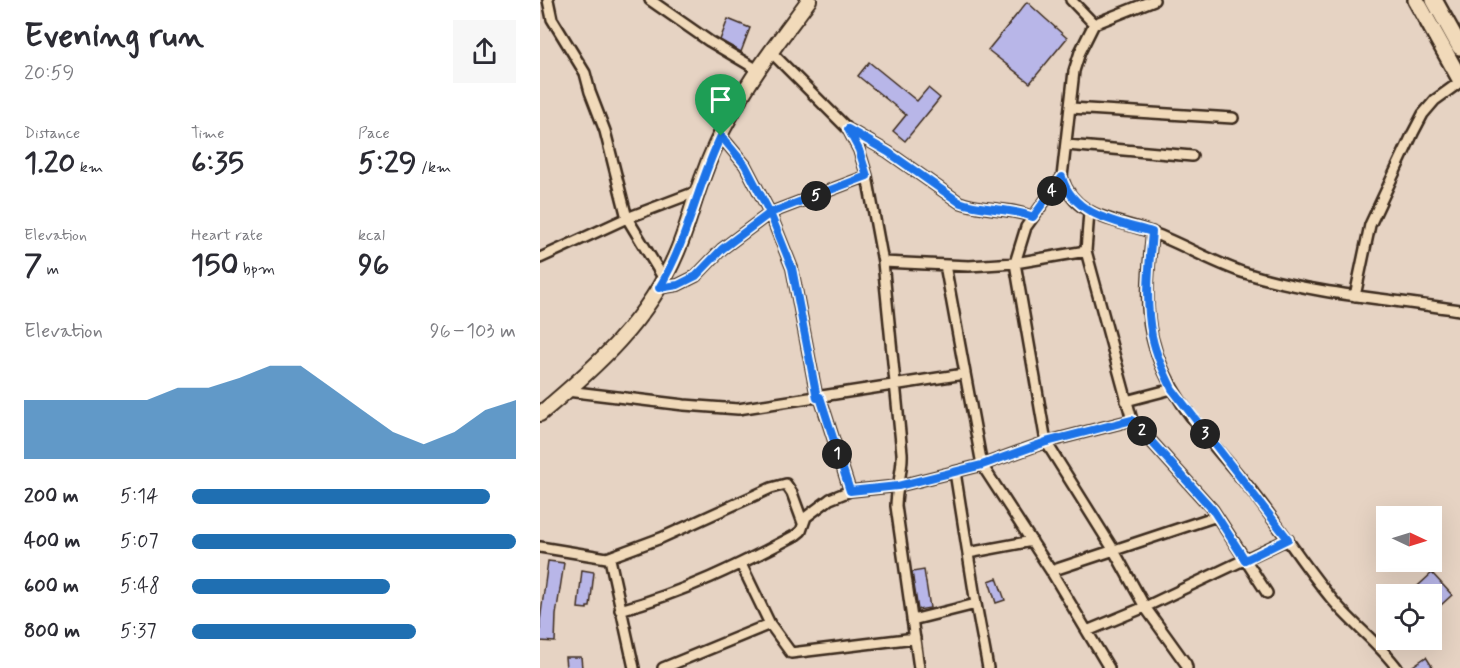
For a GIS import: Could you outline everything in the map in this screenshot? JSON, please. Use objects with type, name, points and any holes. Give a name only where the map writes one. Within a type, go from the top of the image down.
[{"type":"main road","points":[[1416,0],[1460,81]]},
{"type":"main road","points":[[1434,0],[1460,47]]},
{"type":"street","points":[[650,0],[709,41],[758,70]]},
{"type":"street","points":[[540,414],[590,372],[630,331],[662,283],[732,112],[758,70],[809,0]]},
{"type":"street","points":[[1071,0],[1094,24]]},
{"type":"street","points":[[1154,0],[1094,24],[1080,52],[1074,71],[1062,177],[1070,195],[1089,212],[1152,232],[1244,273],[1354,296],[1460,310]]},
{"type":"street","points":[[1406,0],[1427,18]]},
{"type":"street","points":[[540,16],[549,5]]},
{"type":"street","points":[[549,5],[559,34],[585,73],[605,131],[627,218],[662,283]]},
{"type":"street","points":[[771,52],[848,129],[888,152],[959,202],[968,206],[1022,212],[1033,217]]},
{"type":"street","points":[[1354,296],[1370,225],[1413,133],[1423,114],[1435,100],[1460,81]]},
{"type":"street","points":[[1071,108],[1233,118]]},
{"type":"street","points":[[848,129],[859,150],[867,176],[883,261],[903,453],[903,466],[896,497],[897,515],[919,668]]},
{"type":"street","points":[[721,136],[745,165],[770,213],[792,268],[819,397],[850,491]]},
{"type":"street","points":[[1067,145],[1192,156]]},
{"type":"street","points":[[662,283],[678,285],[696,276],[722,249],[770,213],[867,176]]},
{"type":"street","points":[[1062,177],[1026,227],[1015,263],[1046,442],[1113,549],[1145,607],[1187,668]]},
{"type":"street","points":[[540,258],[627,218],[698,191]]},
{"type":"street","points":[[1089,212],[1086,251],[1132,420],[1217,516],[1267,593]]},
{"type":"street","points":[[1152,232],[1148,285],[1152,336],[1160,364],[1172,389],[1332,600],[1385,651],[1397,668]]},
{"type":"street","points":[[883,261],[969,266],[1015,263],[1086,251]]},
{"type":"street","points":[[945,265],[982,465],[1051,571],[1109,668]]},
{"type":"street","points":[[567,392],[738,409],[964,374]]},
{"type":"street","points":[[1126,401],[1172,389]]},
{"type":"street","points":[[620,610],[646,603],[741,564],[796,535],[806,517],[823,504],[850,491],[898,486],[955,472],[982,465],[1046,442],[1132,420]]},
{"type":"street","points":[[955,472],[988,668]]},
{"type":"street","points":[[540,547],[607,558],[661,538],[771,488],[786,484],[792,493],[803,523]]},
{"type":"street","points":[[1051,571],[1217,516]]},
{"type":"street","points":[[1087,631],[1145,607],[1288,539]]},
{"type":"street","points":[[968,553],[1032,541]]},
{"type":"street","points":[[607,558],[610,559],[633,668]]},
{"type":"street","points":[[741,564],[770,624],[791,653],[915,638]]},
{"type":"street","points":[[912,620],[976,604]]},
{"type":"street","points":[[663,668],[770,624]]},
{"type":"building","points":[[1027,2],[1067,38],[1030,83],[988,50]]},
{"type":"building","points":[[728,19],[750,28],[741,52],[720,40]]},
{"type":"building","points":[[869,62],[917,101],[928,88],[940,98],[905,141],[893,131],[906,115],[858,76]]},
{"type":"building","points":[[548,561],[564,563],[556,615],[555,642],[540,641],[540,621]]},
{"type":"building","points":[[582,570],[594,572],[590,607],[587,609],[578,608]]},
{"type":"building","points":[[924,570],[930,608],[918,610],[912,572]]},
{"type":"building","points":[[1432,573],[1442,584],[1420,584]]},
{"type":"building","points":[[997,578],[1005,600],[996,603],[989,581]]},
{"type":"building","points":[[1442,584],[1452,595],[1442,604]]},
{"type":"building","points":[[565,657],[581,657],[582,668],[566,668]]},
{"type":"building","points":[[1426,657],[1433,668],[1410,668]]},
{"type":"route","points":[[721,136],[702,178],[676,254],[659,288],[678,285],[696,276],[722,249],[770,213],[867,176],[859,150],[848,129],[888,152],[968,206],[1022,212],[1033,217],[1062,177],[1070,195],[1089,212],[1152,232],[1148,285],[1149,310],[1152,336],[1160,364],[1172,389],[1288,539],[1245,560],[1213,510],[1132,420],[1046,442],[982,465],[898,486],[853,492],[848,490],[820,397],[817,398],[792,268],[770,213],[745,165],[721,136]]}]
